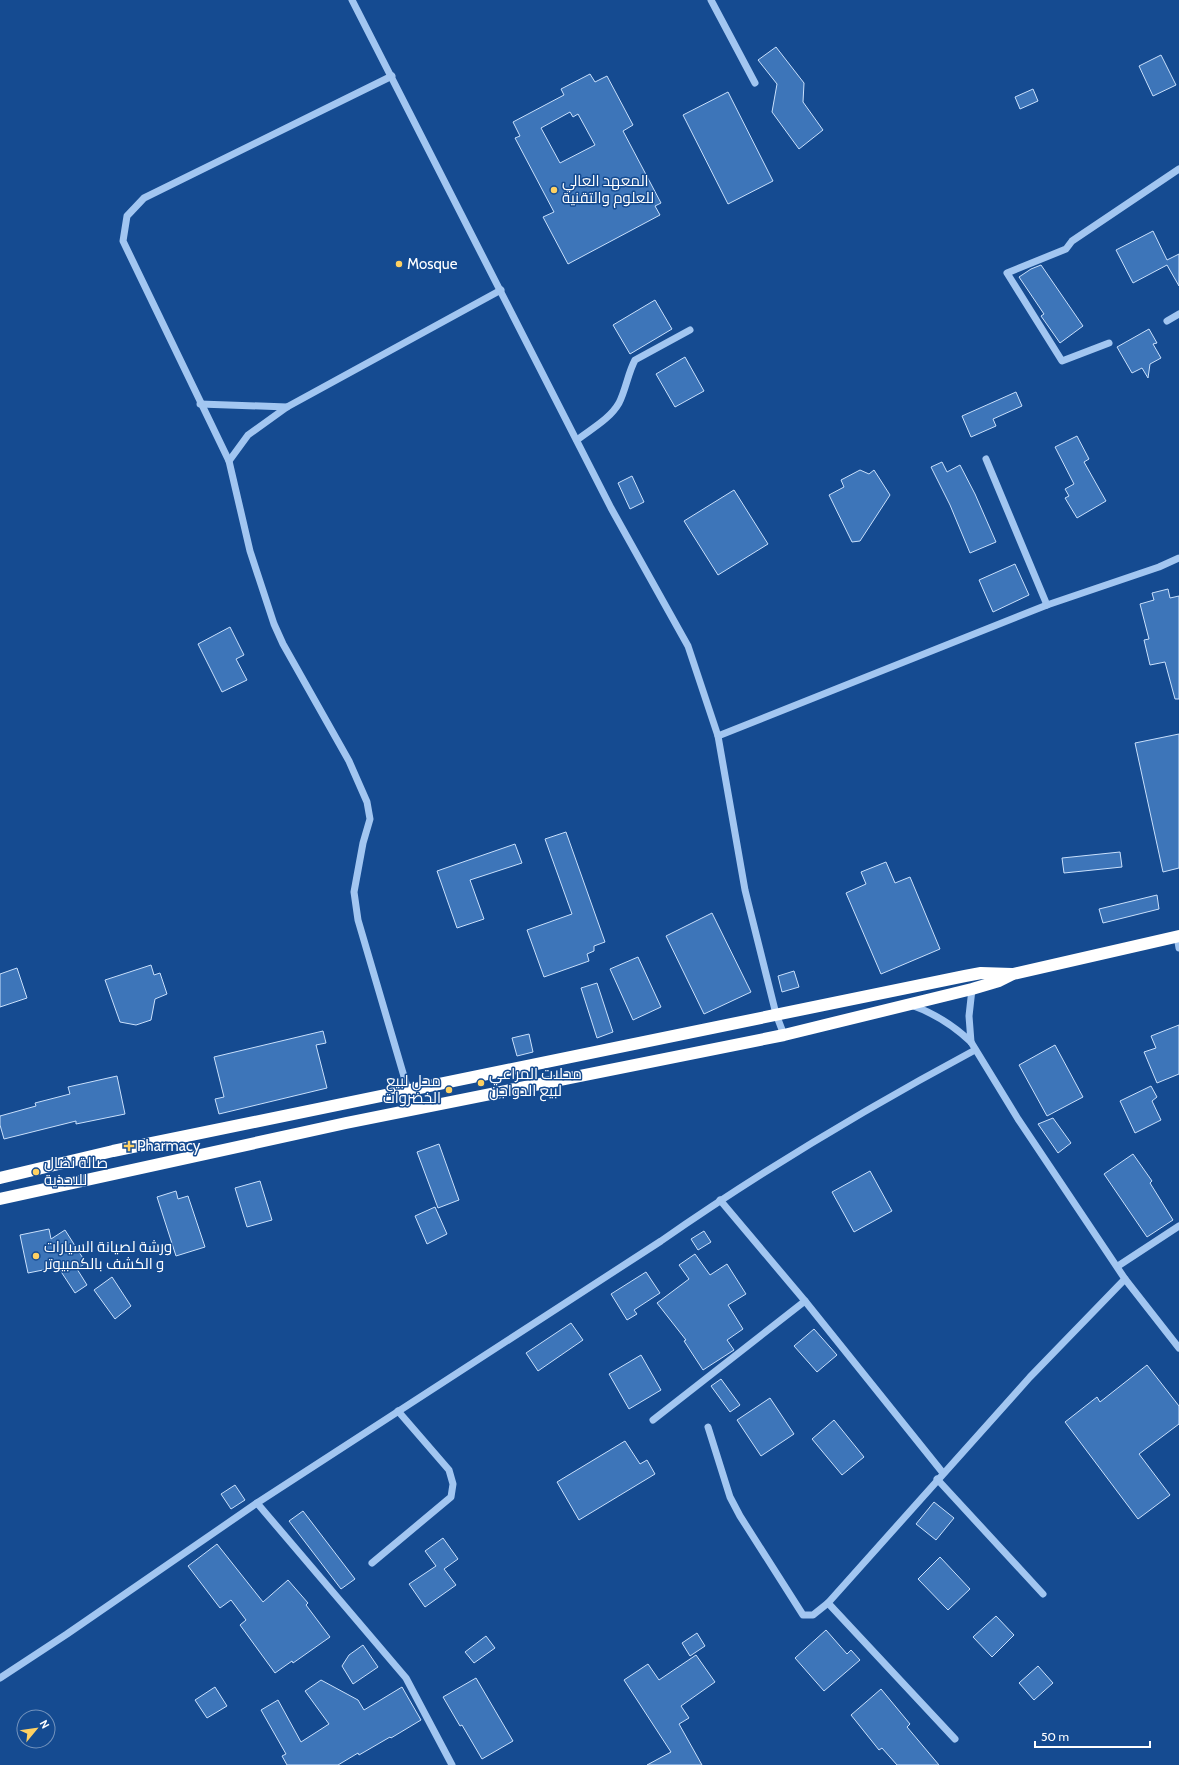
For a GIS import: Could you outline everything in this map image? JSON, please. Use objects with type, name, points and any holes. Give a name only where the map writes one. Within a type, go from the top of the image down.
[{"type":"highway","points":[[0,1200],[346,1123],[784,1035],[972,989],[1013,974],[1178,940]]},
{"type":"highway","points":[[0,1178],[113,1150],[776,1014],[965,976],[995,973],[1013,974]]},
{"type":"highway","points":[[602,1050],[608,1070]]},
{"type":"street","points":[[352,0],[611,508],[688,646],[718,736],[745,890],[776,1014],[784,1035]]},
{"type":"street","points":[[711,0],[755,83]]},
{"type":"street","points":[[392,76],[144,198],[127,216],[123,241],[200,404],[229,461],[250,551],[274,624],[283,644],[349,761],[367,802],[370,819],[363,844],[354,892],[358,920],[408,1090]]},
{"type":"street","points":[[1110,343],[1062,361],[1007,273],[1066,249],[1072,241],[1179,169]]},
{"type":"street","points":[[229,461],[248,435],[287,407],[501,290]]},
{"type":"street","points":[[1166,320],[1179,314]]},
{"type":"street","points":[[577,440],[612,414],[619,403],[630,368],[635,360],[690,330]]},
{"type":"street","points":[[200,404],[287,407]]},
{"type":"street","points":[[986,459],[1047,605]]},
{"type":"street","points":[[718,736],[1047,605],[1159,567],[1179,558]]},
{"type":"street","points":[[971,1042],[969,1016],[972,989]]},
{"type":"street","points":[[909,1005],[932,1013],[943,1019],[971,1042],[1018,1119],[1126,1278],[1179,1348]]},
{"type":"street","points":[[0,1678],[67,1634],[257,1503],[648,1249],[720,1200],[848,1119],[975,1050]]},
{"type":"street","points":[[720,1200],[804,1300],[943,1473]]},
{"type":"street","points":[[1118,1266],[1179,1226]]},
{"type":"street","points":[[708,1427],[730,1496],[740,1516],[804,1615],[813,1615],[828,1603],[937,1479],[1030,1377],[1126,1278]]},
{"type":"street","points":[[654,1420],[804,1300]]},
{"type":"street","points":[[372,1563],[451,1498],[454,1484],[449,1470],[398,1410]]},
{"type":"street","points":[[937,1479],[1043,1594]]},
{"type":"street","points":[[257,1503],[406,1678],[452,1765]]},
{"type":"street","points":[[828,1603],[955,1739]]},
{"type":"building","points":[[776,47],[804,83],[803,102],[823,130],[799,149],[772,112],[777,84],[758,60]]},
{"type":"building","points":[[1161,55],[1176,85],[1153,96],[1139,66]]},
{"type":"building","points":[[590,74],[595,82],[607,76],[633,125],[623,131],[661,203],[655,206],[660,215],[568,264],[543,217],[554,212],[515,138],[520,136],[513,122],[564,95],[561,89]],"holes":[[[570,112],[573,117],[578,114],[595,145],[560,163],[541,128]]]},
{"type":"building","points":[[1033,89],[1038,101],[1020,109],[1015,97]]},
{"type":"building","points":[[728,92],[773,181],[728,204],[683,115]]},
{"type":"building","points":[[1153,231],[1167,260],[1179,254],[1179,286],[1167,265],[1133,283],[1116,250]]},
{"type":"building","points":[[1041,265],[1083,326],[1060,343],[1041,316],[1044,314],[1019,277],[1031,269]]},
{"type":"building","points":[[655,300],[672,329],[630,354],[613,325]]},
{"type":"building","points":[[1149,329],[1157,343],[1153,344],[1161,358],[1150,364],[1148,378],[1142,368],[1132,373],[1117,347]]},
{"type":"building","points":[[685,357],[704,391],[675,407],[656,374]]},
{"type":"building","points":[[1016,392],[1022,406],[993,419],[996,426],[971,437],[962,416]]},
{"type":"building","points":[[1077,436],[1089,459],[1084,462],[1106,501],[1077,518],[1065,498],[1069,496],[1065,489],[1074,484],[1055,447]]},
{"type":"building","points":[[942,462],[947,472],[960,465],[975,494],[996,542],[970,553],[950,505],[931,467]]},
{"type":"building","points":[[860,470],[869,474],[874,470],[890,495],[860,541],[852,542],[829,495],[844,487],[841,480]]},
{"type":"building","points":[[632,476],[644,502],[630,509],[618,483]]},
{"type":"building","points":[[734,490],[768,544],[718,575],[684,521]]},
{"type":"building","points":[[1015,564],[1029,595],[993,612],[979,580]]},
{"type":"building","points":[[1168,589],[1170,598],[1179,596],[1179,699],[1175,699],[1165,662],[1150,665],[1144,640],[1149,639],[1140,604],[1154,600],[1152,593]]},
{"type":"building","points":[[230,627],[244,655],[236,659],[247,680],[222,692],[198,644]]},
{"type":"building","points":[[1179,734],[1179,868],[1163,872],[1135,743]]},
{"type":"building","points":[[566,832],[605,942],[594,946],[594,951],[587,954],[589,961],[544,977],[527,930],[572,914],[545,839]]},
{"type":"building","points":[[515,844],[522,863],[470,880],[484,919],[457,928],[437,871]]},
{"type":"building","points":[[1120,852],[1122,867],[1064,873],[1062,858]]},
{"type":"building","points":[[886,862],[895,883],[910,877],[940,949],[881,974],[846,893],[866,884],[861,872]]},
{"type":"building","points":[[1157,895],[1159,909],[1103,923],[1099,909]]},
{"type":"building","points":[[712,913],[751,992],[704,1014],[666,936]]},
{"type":"building","points":[[638,957],[661,1007],[633,1020],[610,969]]},
{"type":"building","points":[[151,965],[154,975],[160,973],[167,994],[155,999],[151,1020],[136,1025],[120,1022],[105,980]]},
{"type":"building","points":[[17,968],[27,998],[0,1007],[0,974]]},
{"type":"building","points":[[794,971],[799,987],[782,992],[778,976]]},
{"type":"building","points":[[597,983],[613,1032],[597,1038],[581,988]]},
{"type":"building","points":[[1179,1025],[1179,1074],[1157,1083],[1144,1052],[1156,1048],[1151,1036]]},
{"type":"building","points":[[323,1031],[326,1043],[316,1045],[327,1088],[219,1114],[215,1099],[224,1097],[214,1057]]},
{"type":"building","points":[[529,1034],[533,1052],[517,1056],[512,1038]]},
{"type":"building","points":[[1055,1045],[1083,1097],[1047,1116],[1019,1065]]},
{"type":"building","points":[[117,1076],[125,1114],[76,1124],[76,1121],[4,1139],[0,1125],[0,1116],[36,1106],[35,1103],[70,1094],[68,1087]]},
{"type":"building","points":[[1151,1086],[1157,1097],[1152,1101],[1161,1120],[1135,1133],[1120,1101]]},
{"type":"building","points":[[1053,1118],[1071,1143],[1058,1153],[1038,1124]]},
{"type":"building","points":[[439,1144],[459,1200],[438,1208],[417,1152]]},
{"type":"building","points":[[1133,1154],[1152,1181],[1150,1183],[1173,1220],[1147,1237],[1104,1174]]},
{"type":"building","points":[[870,1171],[892,1211],[854,1232],[832,1192]]},
{"type":"building","points":[[260,1181],[272,1220],[247,1227],[235,1188]]},
{"type":"building","points":[[176,1191],[178,1199],[188,1196],[205,1247],[176,1256],[157,1197]]},
{"type":"building","points":[[435,1207],[447,1234],[427,1244],[415,1216]]},
{"type":"building","points":[[49,1229],[51,1239],[65,1230],[86,1263],[77,1269],[87,1285],[75,1293],[58,1267],[28,1273],[20,1235]]},
{"type":"building","points":[[704,1231],[711,1242],[698,1250],[691,1239]]},
{"type":"building","points":[[695,1254],[710,1275],[727,1264],[746,1294],[728,1305],[743,1329],[727,1340],[734,1350],[703,1370],[684,1341],[686,1340],[657,1303],[689,1279],[679,1265]]},
{"type":"building","points":[[646,1272],[660,1293],[634,1310],[637,1314],[627,1320],[611,1294]]},
{"type":"building","points":[[112,1277],[131,1306],[115,1319],[94,1290]]},
{"type":"building","points":[[571,1323],[583,1340],[538,1371],[526,1353]]},
{"type":"building","points":[[814,1329],[837,1355],[817,1372],[794,1346]]},
{"type":"building","points":[[641,1355],[661,1390],[629,1409],[609,1374]]},
{"type":"building","points":[[1147,1365],[1179,1406],[1179,1424],[1139,1454],[1170,1495],[1138,1519],[1065,1422],[1097,1397],[1100,1402]]},
{"type":"building","points":[[721,1379],[740,1405],[730,1412],[711,1386]]},
{"type":"building","points":[[770,1398],[794,1434],[761,1456],[737,1420]]},
{"type":"building","points":[[834,1420],[864,1457],[842,1475],[812,1439]]},
{"type":"building","points":[[625,1441],[640,1464],[647,1460],[655,1474],[579,1520],[557,1482]]},
{"type":"building","points":[[235,1485],[245,1500],[231,1509],[221,1494]]},
{"type":"building","points":[[934,1502],[954,1518],[936,1540],[916,1524]]},
{"type":"building","points":[[303,1511],[355,1579],[341,1589],[289,1521]]},
{"type":"building","points":[[443,1538],[458,1559],[444,1569],[456,1585],[425,1607],[409,1584],[436,1566],[425,1551]]},
{"type":"building","points":[[217,1544],[263,1602],[288,1580],[308,1603],[306,1605],[330,1637],[293,1663],[292,1661],[275,1673],[240,1625],[246,1620],[231,1600],[220,1608],[188,1566]]},
{"type":"building","points":[[940,1557],[970,1589],[948,1610],[918,1579]]},
{"type":"building","points":[[996,1616],[1014,1635],[992,1657],[973,1637]]},
{"type":"building","points":[[826,1630],[847,1654],[851,1650],[860,1660],[824,1691],[795,1658]]},
{"type":"building","points":[[697,1633],[705,1646],[690,1656],[682,1643]]},
{"type":"building","points":[[486,1636],[495,1648],[474,1663],[465,1652]]},
{"type":"building","points":[[363,1645],[378,1667],[353,1684],[342,1666],[349,1655]]},
{"type":"building","points":[[696,1655],[715,1682],[681,1706],[689,1718],[679,1724],[702,1765],[647,1765],[671,1752],[624,1680],[648,1664],[659,1680]]},
{"type":"building","points":[[1038,1666],[1053,1683],[1034,1700],[1019,1683]]},
{"type":"building","points":[[476,1678],[513,1741],[482,1759],[443,1697]]},
{"type":"building","points":[[321,1680],[358,1700],[364,1710],[402,1687],[421,1720],[391,1738],[390,1737],[359,1755],[358,1753],[338,1765],[287,1765],[282,1756],[286,1754],[261,1710],[278,1700],[301,1742],[329,1724],[305,1691]]},
{"type":"building","points":[[215,1687],[227,1706],[207,1718],[195,1700]]},
{"type":"building","points":[[881,1689],[910,1724],[907,1727],[939,1765],[897,1765],[882,1748],[879,1750],[851,1715]]},
{"type":"place","name":"المعهد العالي للعلوم والتقنية","points":[[554,190]]},
{"type":"place","name":"Mosque","points":[[399,264]]},
{"type":"place","name":"محلات المراعي لبيع الدواجن","points":[[481,1083]]},
{"type":"place","name":"محل لبيع الخضروات","points":[[449,1090]]},
{"type":"place","name":"Pharmacy","points":[[129,1146]]},
{"type":"place","name":"صالة نضال للاحذية","points":[[36,1172]]},
{"type":"place","name":"ورشة لصيانة السيارات و الكشف بالكمبيوتر","points":[[36,1256]]}]
